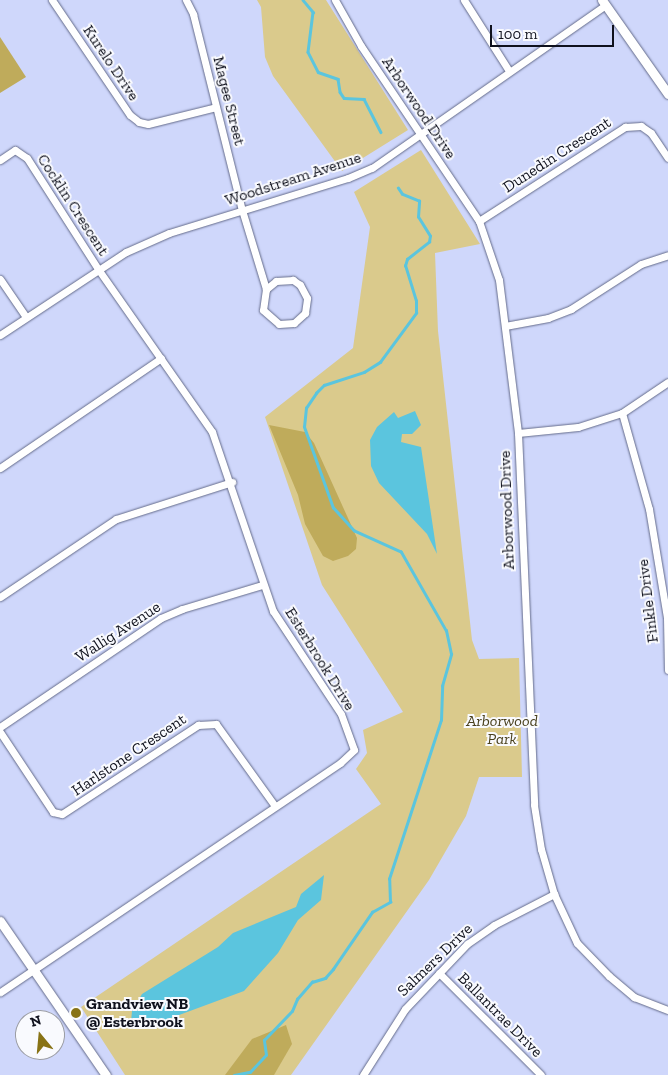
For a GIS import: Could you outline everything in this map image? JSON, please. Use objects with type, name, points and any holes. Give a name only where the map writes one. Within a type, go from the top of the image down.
[{"type":"street","name":"Kurelo Drive","points":[[52,0],[130,115],[139,122],[148,124],[216,107]]},
{"type":"street","name":"Magee Street","points":[[186,0],[193,14],[242,210],[266,289]]},
{"type":"street","name":"Arborwood Drive","points":[[335,0],[361,46],[479,221],[499,280],[518,433],[534,805],[541,849],[554,894],[577,943],[609,976],[634,997],[668,1010]]},
{"type":"street","points":[[464,0],[509,71]]},
{"type":"street","name":"Woodstream Avenue","points":[[0,335],[126,252],[169,233],[348,178],[372,168],[604,3]]},
{"type":"street","points":[[604,3],[668,94]]},
{"type":"street","name":"Dunedin Crescent","points":[[479,221],[625,127],[641,126],[651,133],[668,158]]},
{"type":"street","name":"Cocklin Crescent","points":[[0,160],[15,150],[22,152],[98,269]]},
{"type":"street","points":[[505,326],[548,318],[571,309],[641,264],[668,255]]},
{"type":"street","name":"Esterbrook Drive","points":[[0,992],[340,763],[354,750],[341,714],[281,624],[262,585],[232,482],[212,432],[98,269]]},
{"type":"street","points":[[0,279],[26,317]]},
{"type":"street","points":[[293,280],[300,284],[307,298],[304,312],[294,322],[272,321],[263,310],[266,289],[276,281],[293,280]]},
{"type":"street","points":[[0,468],[160,358]]},
{"type":"street","points":[[518,433],[578,427],[622,413],[668,382]]},
{"type":"street","name":"Finkle Drive","points":[[622,413],[649,509],[667,618],[668,670]]},
{"type":"street","points":[[0,597],[116,519],[232,482]]},
{"type":"street","name":"Wallig Avenue","points":[[0,727],[161,618],[182,609],[262,585]]},
{"type":"street","name":"Harlstone Crescent","points":[[0,732],[53,812],[62,814],[198,726],[216,724],[275,806]]},
{"type":"street","name":"Salmers Drive","points":[[367,1073],[405,1009],[468,944],[494,925],[554,894]]},
{"type":"street","points":[[0,921],[106,1075]]},
{"type":"street","name":"Ballantrae Drive","points":[[439,974],[541,1075]]},
{"type":"green space","points":[[257,0],[326,0],[408,130],[342,171],[273,76],[265,57],[261,7]]},
{"type":"green space","name":"Arborwood Park","points":[[421,150],[480,244],[435,253],[438,331],[472,640],[479,659],[519,658],[522,777],[479,777],[466,816],[429,880],[291,1075],[125,1075],[81,1007],[381,804],[356,769],[367,753],[363,730],[403,712],[322,585],[265,417],[353,348],[370,227],[354,192]]},
{"type":"shaded area","points":[[0,37],[26,77],[0,93]]},
{"type":"shaded area","points":[[269,425],[305,432],[314,443],[357,538],[356,549],[348,556],[333,561],[323,556],[305,524],[298,495]]},
{"type":"shaded area","points":[[286,1025],[292,1044],[274,1075],[225,1075],[252,1039]]},
{"type":"water","points":[[415,411],[421,425],[412,434],[402,434],[401,442],[421,447],[437,554],[427,534],[379,483],[371,466],[370,440],[377,427],[394,412],[398,418]]},
{"type":"water","points":[[324,875],[321,900],[298,920],[278,953],[244,991],[144,1028],[131,1022],[132,1011],[142,994],[218,947],[233,933],[296,907],[301,894]]},
{"type":"waterway","points":[[303,0],[313,12],[308,52],[318,72],[338,79],[340,92],[344,98],[364,99],[381,132]]},
{"type":"waterway","points":[[234,1075],[250,1072],[266,1055],[264,1040],[292,1011],[297,999],[312,982],[325,978],[333,969],[372,912],[390,902],[389,879],[441,720],[442,686],[451,654],[446,631],[401,552],[354,531],[333,508],[304,427],[306,408],[316,393],[324,385],[364,372],[380,362],[416,313],[416,301],[405,266],[407,259],[429,242],[430,236],[418,217],[419,201],[402,194],[398,188]]},
{"type":"place","name":"Grandview NB @ Esterbrook","points":[[76,1013]]}]
